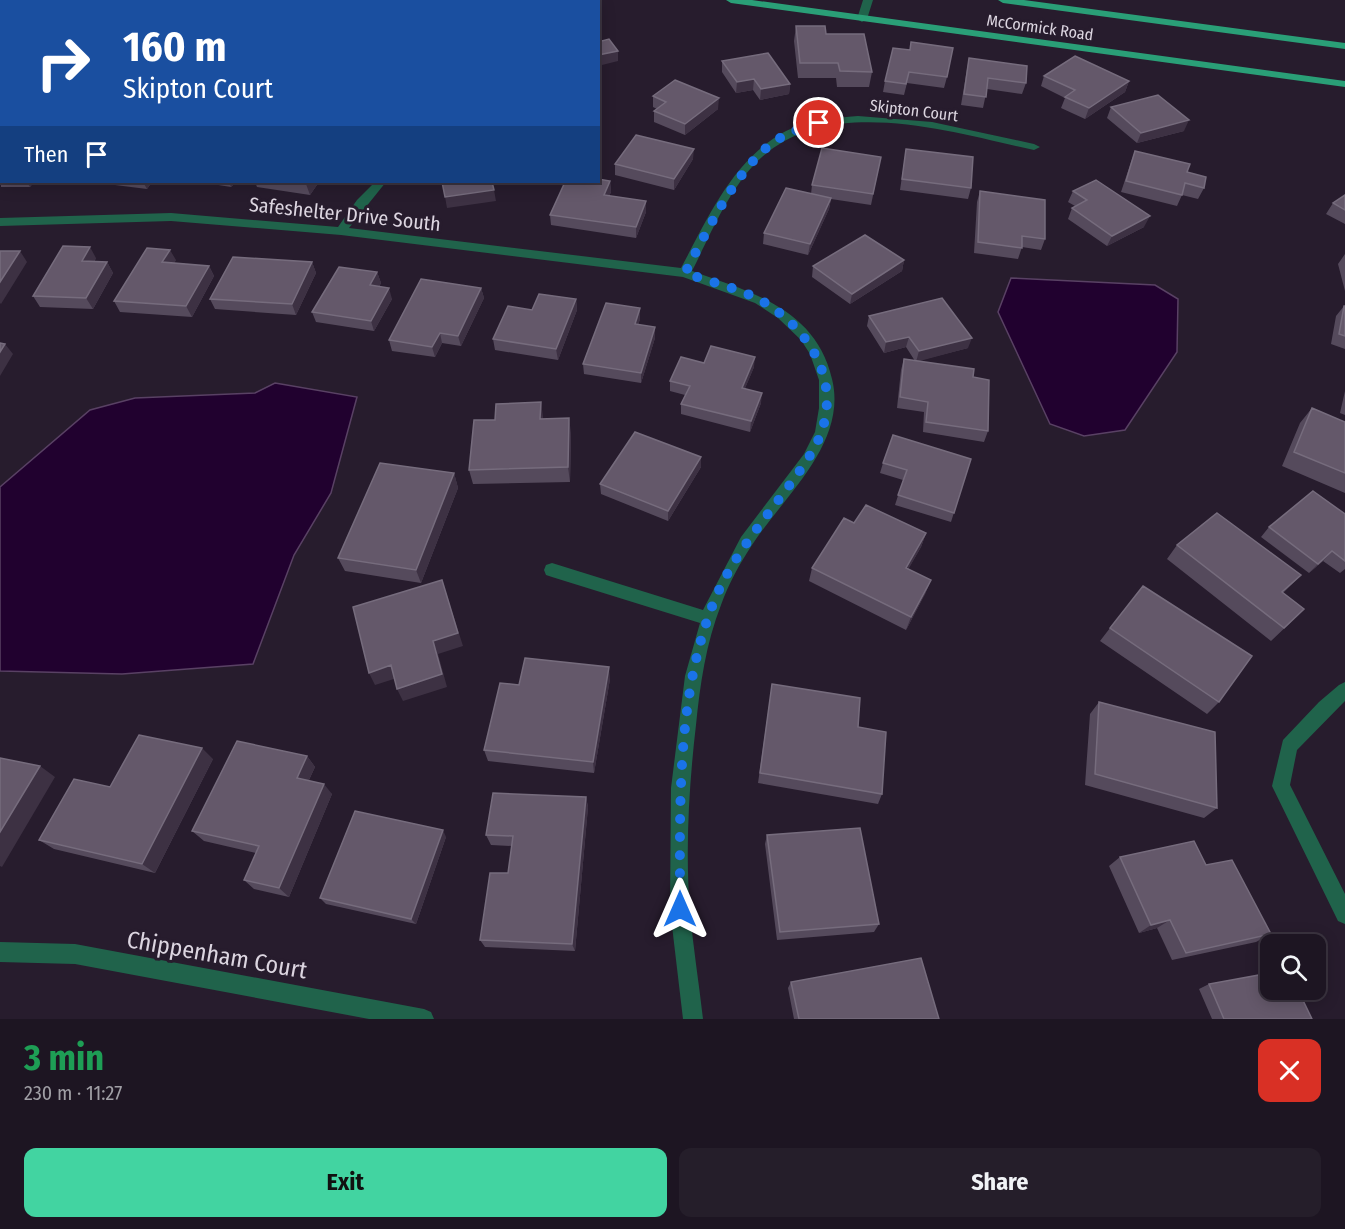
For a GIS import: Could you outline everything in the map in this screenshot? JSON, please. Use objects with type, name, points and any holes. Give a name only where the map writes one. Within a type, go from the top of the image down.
[{"type":"main road","name":"McCormick Road","points":[[731,0],[1345,84]]},
{"type":"main road","name":"McCormick Road","points":[[1003,0],[1345,45]]},
{"type":"street","points":[[862,19],[868,0]]},
{"type":"street","name":"Skipton Court","points":[[685,273],[709,226],[743,174],[762,152],[779,138],[796,131],[819,123],[851,120],[890,121],[944,128],[1034,147]]},
{"type":"street","points":[[341,231],[361,203],[380,183]]},
{"type":"street","name":"Safeshelter Drive South","points":[[0,222],[171,218],[341,231],[685,273],[759,300],[783,315],[806,337],[816,353],[826,380],[826,408],[822,432],[810,457],[746,541],[713,604],[693,676],[680,788],[680,909],[693,1019]]},
{"type":"street","points":[[552,570],[709,619]]},
{"type":"street","points":[[1345,690],[1289,747],[1281,786],[1345,914]]},
{"type":"street","name":"Chippenham Court","points":[[0,952],[75,954],[424,1019]]},
{"type":"shaded area","points":[[1011,278],[1155,285],[1178,299],[1177,352],[1125,430],[1084,436],[1050,424],[998,312]]},
{"type":"shaded area","points":[[275,383],[357,397],[331,493],[294,555],[253,664],[122,674],[0,671],[0,487],[90,410],[135,398],[255,393]]},
{"type":"building","points":[[796,26],[825,26],[826,34],[864,34],[872,72],[840,71],[838,63],[800,63]]},
{"type":"building","points":[[600,38],[602,41],[609,39],[618,51],[600,55]]},
{"type":"building","points":[[911,42],[953,48],[947,77],[909,72],[906,84],[885,81],[893,48],[910,50]]},
{"type":"building","points":[[768,53],[790,84],[761,89],[754,79],[737,82],[722,61]]},
{"type":"building","points":[[1075,56],[1129,81],[1089,108],[1065,97],[1075,90],[1044,76]]},
{"type":"building","points":[[969,58],[1027,66],[1026,83],[988,78],[986,97],[964,94]]},
{"type":"building","points":[[675,80],[719,98],[685,124],[654,111],[666,102],[653,96]]},
{"type":"building","points":[[1158,95],[1189,120],[1141,133],[1111,107]]},
{"type":"building","points":[[636,135],[694,149],[674,179],[615,164]]},
{"type":"building","points":[[822,148],[881,157],[873,194],[812,185]]},
{"type":"building","points":[[906,149],[973,157],[971,188],[902,179]]},
{"type":"building","points":[[1135,151],[1190,164],[1187,172],[1206,177],[1204,188],[1185,183],[1182,195],[1126,181]]},
{"type":"building","points":[[600,179],[610,181],[604,195],[646,201],[636,227],[550,215],[565,183],[600,183]]},
{"type":"building","points":[[1096,180],[1150,216],[1112,236],[1072,208],[1087,200],[1073,191]]},
{"type":"building","points":[[442,183],[492,183],[494,190],[445,197]]},
{"type":"building","points":[[786,188],[831,198],[810,244],[764,233]]},
{"type":"building","points":[[980,191],[1045,200],[1045,239],[1022,236],[1022,248],[978,242]]},
{"type":"building","points":[[1345,195],[1345,210],[1333,203]]},
{"type":"building","points":[[865,235],[904,260],[852,294],[813,266]]},
{"type":"building","points":[[63,246],[90,247],[82,261],[107,262],[86,298],[33,296]]},
{"type":"building","points":[[147,248],[170,250],[162,262],[209,266],[186,306],[114,301]]},
{"type":"building","points":[[0,251],[20,251],[0,282]]},
{"type":"building","points":[[233,257],[312,262],[292,304],[210,299]]},
{"type":"building","points":[[339,267],[377,272],[370,285],[389,288],[371,321],[312,312]]},
{"type":"building","points":[[421,279],[481,288],[458,336],[440,333],[432,347],[389,340]]},
{"type":"building","points":[[539,294],[576,299],[556,349],[493,339],[508,306],[532,310]]},
{"type":"building","points":[[942,298],[972,338],[919,351],[909,337],[886,342],[869,316]]},
{"type":"building","points":[[606,303],[640,308],[635,324],[655,327],[641,373],[583,364]]},
{"type":"building","points":[[1345,306],[1345,336],[1339,334]]},
{"type":"building","points":[[711,346],[755,357],[742,388],[762,393],[751,421],[681,404],[690,386],[670,381],[681,357],[704,363]]},
{"type":"building","points":[[904,359],[974,369],[973,377],[989,380],[988,431],[926,422],[928,402],[900,397]]},
{"type":"building","points":[[541,402],[540,419],[569,418],[568,467],[469,470],[474,420],[495,420],[496,404]]},
{"type":"building","points":[[1312,408],[1345,422],[1345,473],[1294,452]]},
{"type":"building","points":[[635,432],[701,457],[668,511],[600,484]]},
{"type":"building","points":[[893,435],[971,459],[954,513],[898,495],[907,470],[883,463]]},
{"type":"building","points":[[380,463],[454,473],[416,570],[338,558]]},
{"type":"building","points":[[1313,491],[1345,514],[1345,561],[1332,551],[1318,564],[1269,527]]},
{"type":"building","points":[[866,505],[926,533],[906,568],[931,580],[911,617],[812,568],[844,518],[854,523]]},
{"type":"building","points":[[1217,513],[1301,575],[1282,592],[1304,609],[1284,628],[1177,545]]},
{"type":"building","points":[[442,580],[458,633],[433,641],[442,674],[397,689],[391,665],[369,673],[353,607]]},
{"type":"building","points":[[1143,586],[1252,656],[1219,702],[1110,628]]},
{"type":"building","points":[[525,658],[609,667],[593,762],[484,750],[500,683],[519,685]]},
{"type":"building","points":[[772,684],[860,698],[858,727],[886,732],[882,794],[760,773]]},
{"type":"building","points":[[1099,702],[1215,732],[1217,808],[1095,774]]},
{"type":"building","points":[[139,735],[202,748],[142,864],[39,840],[74,779],[110,787]]},
{"type":"building","points":[[237,741],[307,756],[297,778],[324,784],[279,888],[244,880],[259,846],[192,831]]},
{"type":"building","points":[[0,758],[40,766],[0,832]]},
{"type":"building","points":[[493,793],[586,797],[572,944],[480,940],[490,873],[508,873],[513,836],[486,835]]},
{"type":"building","points":[[355,811],[443,830],[411,919],[320,898]]},
{"type":"building","points":[[860,828],[879,924],[780,932],[767,835]]},
{"type":"building","points":[[1194,841],[1206,865],[1232,860],[1271,934],[1260,934],[1260,936],[1186,953],[1170,920],[1151,925],[1120,857]]},
{"type":"building","points":[[921,958],[939,1019],[799,1019],[791,982]]},
{"type":"building","points":[[1260,975],[1260,1000],[1303,1000],[1312,1019],[1224,1019],[1209,984]]},
{"type":"route","points":[[680,909],[680,788],[693,676],[713,604],[746,541],[810,457],[822,432],[826,408],[826,380],[816,353],[806,337],[783,315],[759,300],[685,273],[709,226],[743,174],[762,152],[779,138],[819,123]]}]
